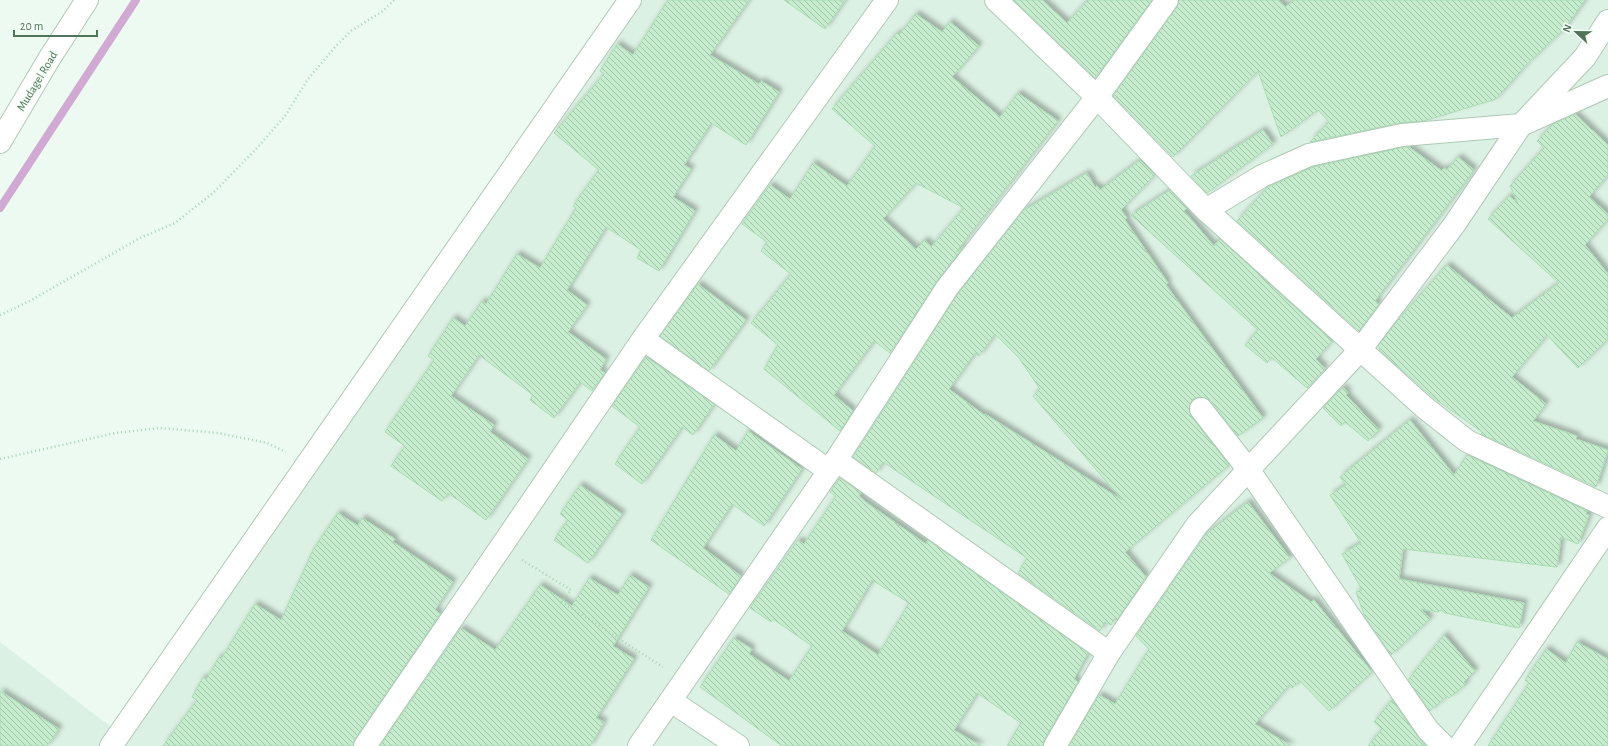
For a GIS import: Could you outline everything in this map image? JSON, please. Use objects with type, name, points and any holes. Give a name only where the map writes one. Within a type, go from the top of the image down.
[{"type":"street","name":"Mudagel Road","points":[[0,142],[49,59],[87,0]]},
{"type":"street","points":[[111,746],[630,0]]},
{"type":"street","points":[[365,746],[644,339],[887,0]]},
{"type":"street","points":[[996,0],[1097,97],[1206,210],[1424,407],[1467,441],[1608,508]]},
{"type":"street","points":[[639,746],[832,465],[947,288],[1097,97],[1167,0]]},
{"type":"street","points":[[1055,746],[1109,653],[1197,525],[1360,350],[1454,225],[1521,125],[1585,57],[1608,21]]},
{"type":"street","points":[[1206,210],[1262,176],[1309,155],[1402,134],[1521,125],[1608,86]]},
{"type":"street","points":[[644,339],[1109,653]]},
{"type":"street","points":[[1200,409],[1248,469],[1428,730],[1444,746]]},
{"type":"street","points":[[1460,746],[1608,528]]},
{"type":"street","points":[[671,701],[738,746]]},
{"type":"path","points":[[0,315],[28,302],[134,242],[176,223],[213,193],[257,148],[284,116],[308,79],[336,46],[351,31],[383,11],[394,0]]},
{"type":"path","points":[[0,459],[115,433],[160,428],[218,432],[267,442],[308,463]]},
{"type":"path","points":[[501,547],[571,590],[562,602],[685,681]]},
{"type":"shaded area","points":[[635,0],[1608,0],[1608,746],[0,746],[0,642],[111,727]]},
{"type":"building","points":[[668,0],[749,0],[710,55],[759,84],[761,81],[779,92],[746,145],[711,123],[684,165],[691,169],[673,197],[695,211],[659,271],[637,258],[641,250],[606,227],[567,290],[587,305],[568,332],[606,359],[600,370],[605,373],[592,391],[580,382],[554,418],[530,400],[533,395],[479,355],[451,396],[494,425],[490,432],[528,459],[486,520],[448,493],[442,501],[391,466],[405,446],[385,432],[434,360],[428,356],[453,318],[465,326],[482,301],[486,304],[517,254],[540,268],[576,208],[573,206],[599,170],[554,133],[604,74],[600,71],[617,44],[633,55]]},
{"type":"building","points":[[784,0],[845,0],[825,29]]},
{"type":"building","points":[[1014,0],[1042,0],[1067,23],[1088,0],[1152,0],[1095,78]]},
{"type":"building","points":[[1179,0],[1279,0],[1285,7],[1295,0],[1585,0],[1565,28],[1526,65],[1496,99],[1424,121],[1399,123],[1310,142],[1329,122],[1318,110],[1281,137],[1258,71],[1173,157],[1113,96],[1177,7]]},
{"type":"building","points":[[916,14],[942,32],[950,22],[979,46],[952,77],[1000,117],[1018,93],[1058,121],[956,252],[963,247],[937,281],[890,353],[874,341],[834,395],[853,411],[840,431],[764,369],[778,345],[751,323],[791,274],[761,251],[767,242],[742,224],[770,185],[790,199],[813,163],[847,186],[875,146],[832,109],[897,33],[899,35]],"holes":[[[916,183],[964,208],[931,247],[925,240],[916,249],[883,219]]]},
{"type":"building","points":[[1575,114],[1608,145],[1608,175],[1589,197],[1608,214],[1608,219],[1585,245],[1608,274],[1608,339],[1578,368],[1547,335],[1512,377],[1546,404],[1533,421],[1577,436],[1576,439],[1608,450],[1596,487],[1481,434],[1482,432],[1435,399],[1379,350],[1380,348],[1378,346],[1398,320],[1447,265],[1512,318],[1559,283],[1488,219],[1509,196],[1518,203],[1510,186],[1544,148],[1537,141],[1553,124]]},
{"type":"building","points":[[1263,130],[1273,144],[1207,193],[1191,176]]},
{"type":"building","points":[[1409,147],[1442,171],[1444,168],[1447,170],[1458,157],[1474,170],[1375,301],[1379,304],[1359,331],[1237,221],[1268,187],[1313,167]]},
{"type":"building","points":[[1140,160],[1155,175],[1121,210],[1127,218],[1125,220],[1168,283],[1166,285],[1263,418],[1238,436],[1211,401],[1200,397],[1193,399],[1189,410],[1191,416],[1229,465],[1125,552],[1146,577],[1117,620],[1115,618],[1111,625],[1105,622],[1100,631],[1018,573],[1027,558],[883,462],[876,473],[853,457],[957,295],[1023,211],[1087,173],[1095,187],[1097,186],[1100,190]],"holes":[[[995,334],[1019,358],[1040,389],[1033,396],[1122,500],[985,414],[984,415],[949,389],[975,353],[979,356]]]},
{"type":"building","points":[[1170,190],[1187,208],[1184,211],[1214,246],[1220,239],[1332,341],[1316,359],[1325,369],[1307,388],[1271,357],[1267,363],[1245,345],[1258,330],[1131,215]]},
{"type":"building","points":[[698,284],[746,320],[709,371],[660,336]]},
{"type":"building","points":[[646,357],[714,404],[693,435],[682,427],[642,484],[615,464],[640,427],[612,406]]},
{"type":"building","points":[[1343,387],[1348,393],[1346,395],[1379,430],[1368,441],[1345,422],[1341,426],[1323,408]]},
{"type":"building","points":[[1410,420],[1454,475],[1467,455],[1587,511],[1586,514],[1589,515],[1578,544],[1561,537],[1557,567],[1403,549],[1399,579],[1524,603],[1519,628],[1445,613],[1441,610],[1438,612],[1421,609],[1430,619],[1391,655],[1365,617],[1356,592],[1362,590],[1342,554],[1361,543],[1330,495],[1346,485],[1340,477]]},
{"type":"building","points":[[748,431],[802,469],[764,526],[732,504],[703,548],[741,576],[729,594],[651,540],[714,435],[736,451]]},
{"type":"building","points":[[840,478],[861,493],[859,496],[867,503],[926,544],[928,540],[1088,653],[1074,679],[1078,682],[1044,740],[1043,746],[1007,746],[1021,723],[977,693],[954,730],[981,746],[782,746],[700,687],[734,638],[752,649],[749,654],[789,681],[812,646],[773,619],[771,622],[750,608],[798,540],[804,544],[836,496],[830,492]],"holes":[[[872,580],[909,603],[878,655],[842,631]]]},
{"type":"building","points":[[580,485],[622,514],[588,563],[554,540],[568,520],[560,514]]},
{"type":"building","points":[[1248,502],[1290,558],[1269,573],[1311,602],[1314,600],[1372,672],[1329,711],[1300,681],[1292,688],[1289,685],[1255,724],[1291,746],[1069,746],[1099,695],[1115,704],[1149,649],[1136,636],[1206,534]]},
{"type":"building","points":[[338,513],[358,526],[362,518],[395,539],[393,542],[453,582],[435,610],[440,614],[355,739],[353,746],[163,746],[197,700],[192,697],[203,677],[206,680],[219,657],[221,659],[255,604],[281,620],[313,550]]},
{"type":"building","points":[[630,575],[649,587],[613,646],[634,659],[596,718],[604,722],[590,746],[380,746],[461,628],[495,650],[540,585],[572,606],[589,578],[618,595]]},
{"type":"building","points":[[1444,635],[1475,671],[1464,682],[1466,684],[1449,698],[1447,696],[1430,711],[1408,680]]},
{"type":"building","points":[[1577,642],[1608,659],[1608,746],[1488,746],[1529,683],[1525,680],[1546,649],[1566,663]]},
{"type":"building","points":[[0,691],[59,729],[47,746],[0,746]]},
{"type":"building","points":[[1392,700],[1426,746],[1368,746],[1382,729],[1374,722]]},
{"type":"waterway","points":[[0,208],[136,0]]}]
